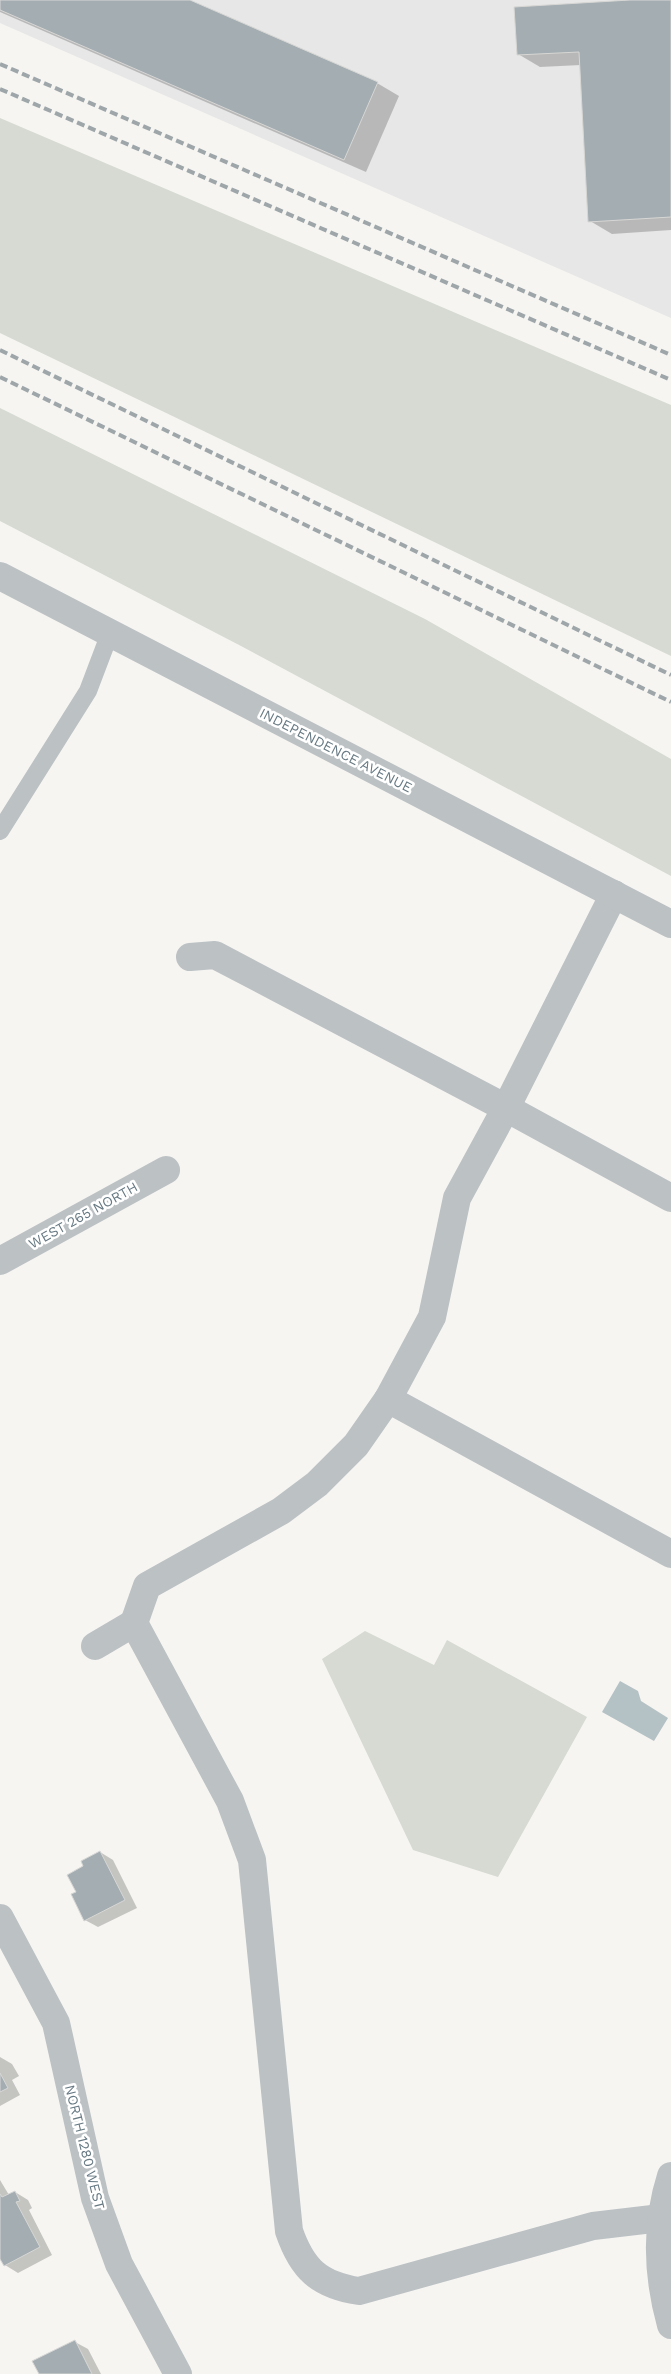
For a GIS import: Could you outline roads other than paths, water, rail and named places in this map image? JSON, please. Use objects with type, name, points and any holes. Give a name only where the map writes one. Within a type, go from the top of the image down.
[{"type":"street","name":"INDEPENDENCE AVENUE","points":[[0,576],[671,924]]},
{"type":"street","points":[[95,1646],[134,1623],[148,1586],[281,1511],[317,1484],[356,1445],[388,1399],[432,1317],[456,1198],[506,1108],[614,894]]},
{"type":"street","points":[[190,957],[215,955],[506,1108],[671,1198]]},
{"type":"street","name":"WEST 265 NORTH","points":[[0,1261],[166,1170]]},
{"type":"street","points":[[388,1399],[671,1554]]},
{"type":"street","points":[[134,1623],[230,1800],[252,1860],[289,2232],[296,2253],[309,2270],[338,2288],[359,2291],[593,2226],[661,2218]]},
{"type":"street","name":"NORTH 1280 WEST","points":[[2,1925],[56,2023],[95,2198],[119,2264],[178,2374]]},
{"type":"street","points":[[671,2176],[661,2218],[659,2260],[662,2296],[671,2325]]},
{"type":"lane","points":[[0,831],[88,691],[110,633]]},
{"type":"railway","points":[[0,64],[671,355]]},
{"type":"railway","points":[[0,89],[671,380]]},
{"type":"railway","points":[[0,350],[671,675]]},
{"type":"railway","points":[[0,377],[671,702]]}]
